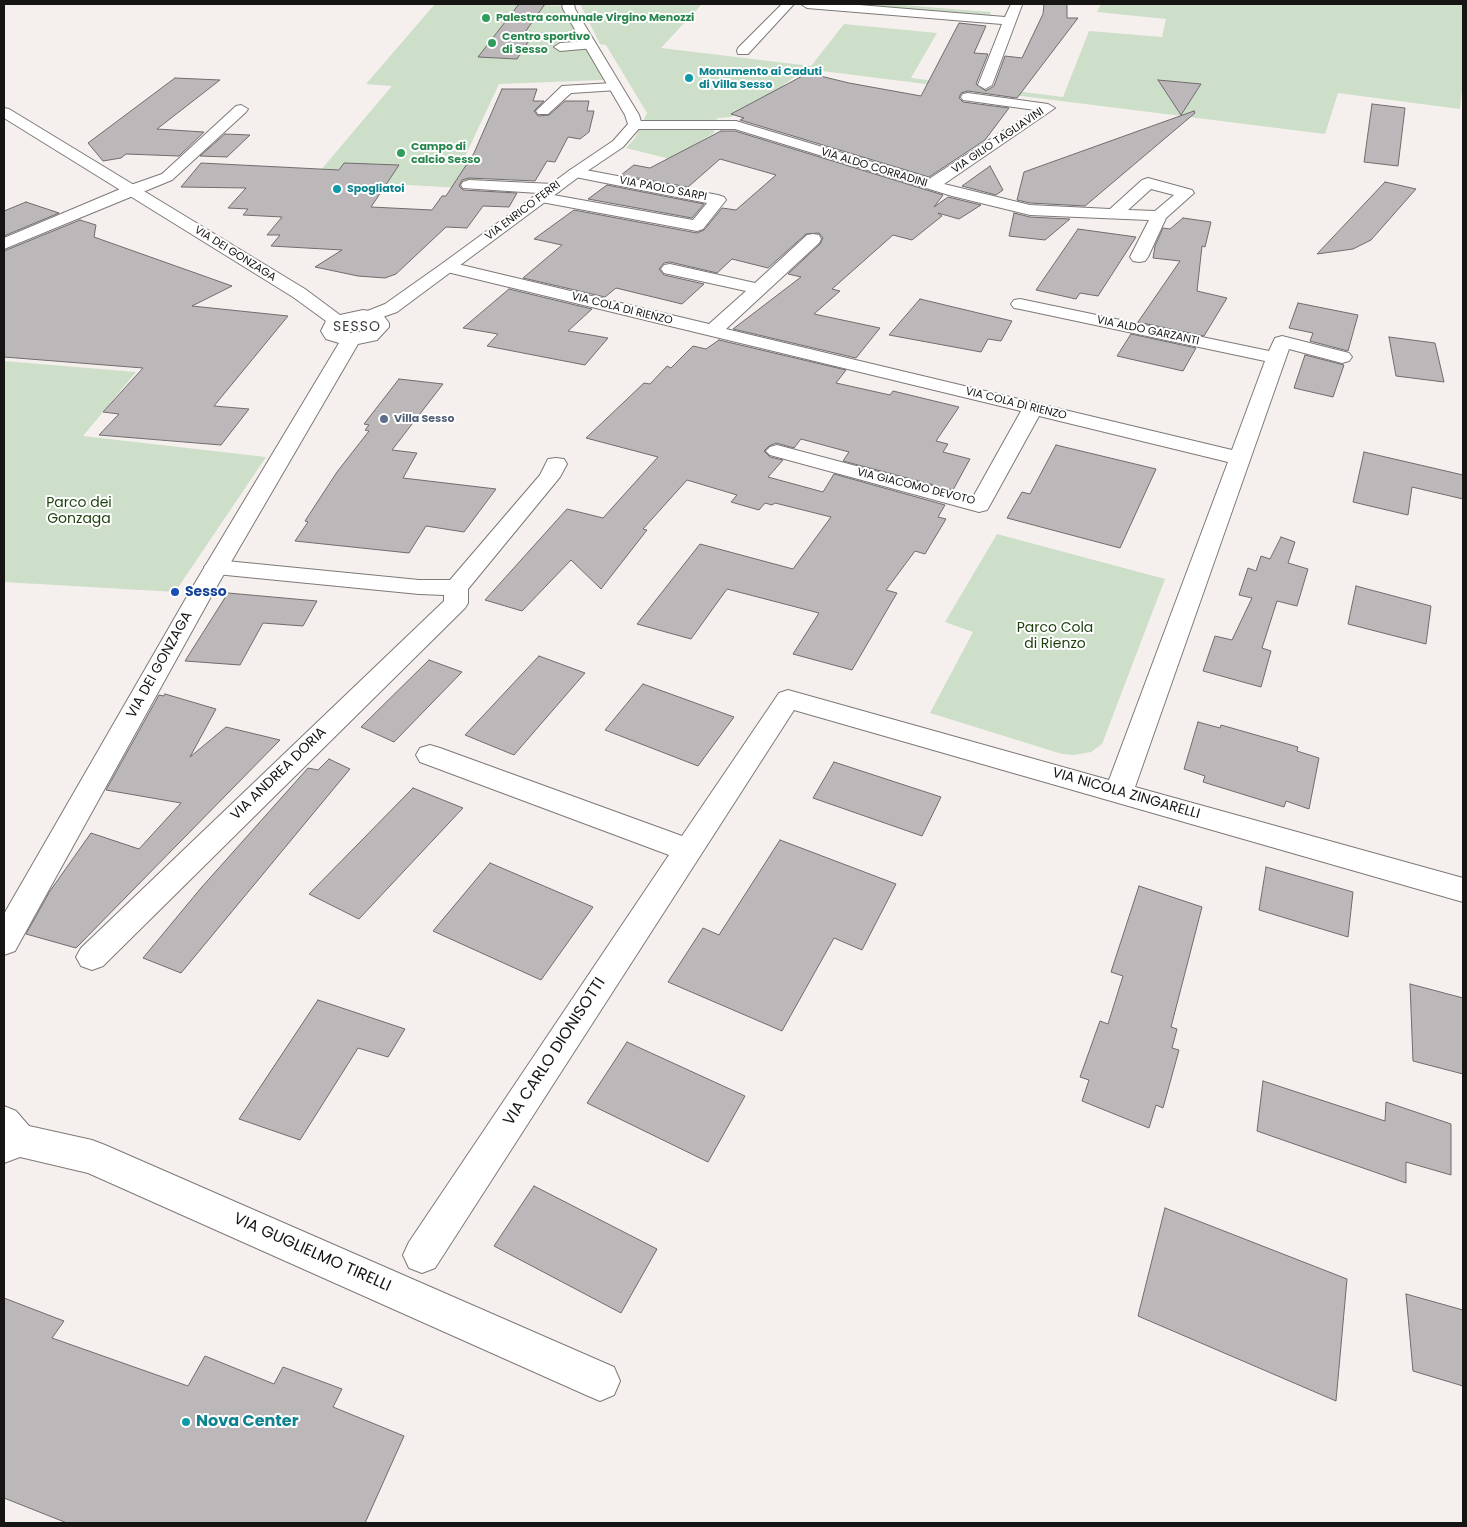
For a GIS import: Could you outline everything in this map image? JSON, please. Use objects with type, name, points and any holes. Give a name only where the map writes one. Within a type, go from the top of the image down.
[{"type":"street","points":[[568,4],[568,9],[613,87],[632,115],[635,126]]},
{"type":"street","points":[[743,51],[788,4]]},
{"type":"street","points":[[807,4],[1013,12]]},
{"type":"street","points":[[920,4],[1013,12]]},
{"type":"street","points":[[985,85],[1013,12]]},
{"type":"street","points":[[560,47],[589,45]]},
{"type":"street","points":[[543,111],[567,89],[613,87]]},
{"type":"street","name":"VIA GILIO TAGLIAVINI","points":[[932,185],[1048,108],[968,97]]},
{"type":"street","points":[[4,244],[131,190],[167,177],[241,109]]},
{"type":"street","name":"VIA DEI GONZAGA","points":[[4,112],[299,293],[344,330],[216,567],[7,932]]},
{"type":"street","name":"VIA ALDO CORRADINI","points":[[635,126],[736,125],[932,185],[1030,210],[1159,216]]},
{"type":"street","name":"VIA ENRICO FERRI","points":[[344,330],[370,336],[376,332],[380,328],[380,323],[371,316],[391,308],[449,267],[575,173],[618,144],[635,126]]},
{"type":"street","name":"VIA PAOLO SARPI","points":[[547,194],[697,226],[718,200],[575,173]]},
{"type":"street","points":[[1114,214],[1148,183],[1186,193],[1159,216],[1139,257]]},
{"type":"street","points":[[469,185],[547,194]]},
{"type":"street","points":[[713,331],[813,239]]},
{"type":"street","name":"VIA COLA DI RIENZO","points":[[449,267],[1238,458]]},
{"type":"street","points":[[670,269],[759,289]]},
{"type":"street","name":"VIA ALDO GARZANTI","points":[[1020,304],[1276,358]]},
{"type":"street","points":[[1118,791],[1238,458],[1282,342],[1342,357]]},
{"type":"street","name":"VIA GIACOMO DEVOTO","points":[[777,452],[979,505],[1033,408]]},
{"type":"street","name":"VIA ANDREA DORIA","points":[[92,957],[456,603],[456,588],[553,472],[556,464]]},
{"type":"street","points":[[216,567],[420,587],[456,588]]},
{"type":"street","name":"VIA NICOLA ZINGARELLI","points":[[788,700],[1118,791],[1463,890]]},
{"type":"street","name":"VIA CARLO DIONISOTTI","points":[[422,1255],[788,700]]},
{"type":"street","points":[[430,755],[688,850]]},
{"type":"street","name":"VIA GUGLIELMO TIRELLI","points":[[8,1136],[92,1157],[600,1382]]},
{"type":"green space","points":[[435,4],[563,6],[604,80],[499,84],[462,163],[491,165],[478,189],[375,183],[298,197],[392,86],[366,84]]},
{"type":"green space","points":[[580,4],[702,4],[661,48],[811,66],[844,24],[937,33],[911,78],[1063,97],[1089,31],[1162,37],[1166,19],[1097,12],[1101,4],[1463,4],[1463,81],[1460,109],[1338,93],[1325,134],[806,69],[782,86],[921,114],[947,98],[963,102],[869,159],[854,156],[879,139],[754,105],[731,117],[717,118],[714,133],[670,159],[626,148],[635,138],[647,113],[606,45],[600,44]]},
{"type":"green space","points":[[844,4],[888,4],[991,12],[990,15]]},
{"type":"green space","name":"Parco dei Gonzaga","points":[[4,361],[136,372],[83,436],[266,457],[175,592],[4,582]]},
{"type":"green space","name":"Parco Cola di Rienzo","points":[[997,534],[1165,579],[1102,744],[1091,752],[1074,755],[1062,754],[930,713],[973,632],[945,622]]},
{"type":"building","points":[[519,4],[545,4],[523,35],[532,36],[517,59],[478,57]]},
{"type":"building","points":[[1044,4],[1067,4],[1067,18],[1078,18],[1017,98],[968,91],[961,93],[959,98],[963,102],[1009,108],[985,140],[929,177],[740,120],[744,118],[731,114],[808,73],[849,83],[921,96],[959,23],[986,26],[974,53],[988,54],[976,84],[986,91],[994,86],[1005,56],[1022,58],[1043,14]]},
{"type":"building","points":[[175,78],[220,80],[157,129],[204,132],[179,156],[126,154],[121,158],[103,161],[88,143]]},
{"type":"building","points":[[1158,80],[1201,84],[1181,115]]},
{"type":"building","points":[[502,89],[537,89],[533,101],[544,101],[534,111],[538,116],[549,115],[565,101],[589,101],[587,111],[594,111],[589,132],[580,139],[568,137],[555,162],[547,161],[535,181],[469,178],[462,180],[459,186],[463,190],[517,193],[509,207],[483,206],[467,228],[446,227],[396,274],[385,278],[358,276],[315,267],[342,250],[271,246],[280,235],[267,235],[282,217],[243,215],[248,209],[228,208],[246,188],[181,187],[201,163],[339,170],[344,163],[399,165],[371,207],[432,210],[442,196],[446,196],[474,153]]},
{"type":"building","points":[[1372,104],[1405,108],[1398,166],[1364,162]]},
{"type":"building","points":[[1194,111],[1195,113],[1085,206],[1030,203],[1017,200],[1024,172]]},
{"type":"building","points":[[721,131],[735,131],[943,195],[934,207],[948,197],[981,205],[959,219],[938,213],[942,216],[912,240],[893,235],[832,289],[840,291],[814,314],[880,328],[856,358],[733,329],[801,277],[788,274],[820,244],[823,238],[819,233],[806,234],[768,268],[732,259],[717,273],[670,262],[664,263],[659,269],[664,275],[704,284],[682,304],[616,288],[605,297],[523,278],[562,245],[534,239],[574,210],[697,233],[704,230],[722,208],[736,210],[776,175],[720,159],[688,187],[621,175],[634,165],[650,168]]},
{"type":"building","points":[[225,134],[250,135],[227,157],[200,156]]},
{"type":"building","points":[[990,166],[1003,190],[996,195],[962,186]]},
{"type":"building","points":[[1385,182],[1416,189],[1371,240],[1353,249],[1317,254]]},
{"type":"building","points":[[607,185],[704,204],[692,218],[588,199]]},
{"type":"building","points":[[26,202],[59,213],[4,236],[4,211]]},
{"type":"building","points":[[1014,213],[1030,217],[1070,219],[1045,240],[1009,236]]},
{"type":"building","points":[[1183,218],[1211,222],[1205,247],[1202,246],[1197,291],[1227,298],[1204,336],[1138,322],[1180,261],[1153,258],[1155,246],[1163,228],[1170,229]]},
{"type":"building","points":[[80,220],[96,225],[94,237],[232,286],[192,306],[288,316],[214,406],[249,409],[221,445],[99,435],[119,414],[103,412],[143,368],[4,357],[4,251]]},
{"type":"building","points":[[1078,229],[1136,237],[1098,296],[1080,293],[1076,299],[1036,290]]},
{"type":"building","points":[[509,289],[592,309],[568,331],[608,338],[585,365],[487,346],[498,334],[463,328]]},
{"type":"building","points":[[920,299],[1012,321],[1001,341],[988,339],[981,352],[889,335]]},
{"type":"building","points":[[1298,303],[1358,315],[1348,351],[1310,341],[1313,333],[1289,328]]},
{"type":"building","points":[[1131,334],[1196,348],[1183,371],[1117,356]]},
{"type":"building","points":[[1389,337],[1435,343],[1444,382],[1396,376]]},
{"type":"building","points":[[719,340],[846,370],[836,383],[890,395],[893,391],[959,407],[936,441],[948,444],[943,452],[970,459],[953,490],[843,461],[849,452],[801,439],[794,448],[776,443],[764,451],[770,457],[783,460],[768,477],[823,492],[834,474],[945,505],[938,517],[946,519],[925,554],[915,551],[886,590],[897,593],[852,670],[793,654],[819,613],[727,589],[691,639],[637,624],[700,544],[793,569],[831,517],[775,503],[772,505],[765,503],[759,510],[731,502],[737,495],[687,480],[643,529],[647,530],[601,589],[571,560],[522,611],[485,600],[567,509],[603,518],[658,457],[586,438],[644,383],[650,384],[667,366],[671,368],[693,346],[706,349]]},
{"type":"building","points":[[1305,355],[1344,365],[1333,397],[1294,388]]},
{"type":"building","points":[[399,379],[443,384],[392,450],[417,453],[403,478],[496,489],[464,532],[426,526],[409,553],[295,541],[308,522],[305,521],[337,472],[369,431],[365,430],[369,425],[364,424]]},
{"type":"building","points":[[1056,445],[1156,469],[1120,548],[1007,518],[1022,492],[1030,494]]},
{"type":"building","points":[[1364,452],[1463,475],[1463,499],[1412,487],[1408,515],[1353,502]]},
{"type":"building","points":[[1281,537],[1295,542],[1288,563],[1308,569],[1297,606],[1277,601],[1262,648],[1271,651],[1261,687],[1203,671],[1215,636],[1232,640],[1252,598],[1239,595],[1248,568],[1256,571],[1261,556],[1270,559]]},
{"type":"building","points":[[1356,586],[1431,606],[1426,644],[1348,624]]},
{"type":"building","points":[[228,593],[317,601],[303,626],[263,623],[240,665],[185,661]]},
{"type":"building","points":[[539,656],[585,673],[514,755],[465,735]]},
{"type":"building","points":[[429,660],[462,672],[394,742],[361,727]]},
{"type":"building","points":[[643,684],[734,717],[698,766],[605,730]]},
{"type":"building","points":[[165,694],[216,709],[190,757],[226,727],[280,740],[76,948],[26,934],[50,891],[91,833],[139,849],[181,803],[106,790],[159,695],[164,696]]},
{"type":"building","points":[[1198,722],[1220,728],[1221,725],[1298,747],[1297,751],[1319,758],[1309,809],[1286,801],[1284,807],[1203,782],[1205,776],[1184,769]]},
{"type":"building","points":[[329,759],[350,769],[181,973],[143,958],[201,888],[308,768],[318,770]]},
{"type":"building","points":[[834,762],[941,797],[922,836],[813,798]]},
{"type":"building","points":[[413,788],[463,808],[359,919],[309,894]]},
{"type":"building","points":[[780,840],[896,884],[862,950],[834,938],[782,1031],[668,982],[703,928],[719,935]]},
{"type":"building","points":[[490,863],[593,907],[541,980],[433,931]]},
{"type":"building","points":[[1266,867],[1353,892],[1348,937],[1259,910]]},
{"type":"building","points":[[1139,886],[1202,907],[1171,1027],[1177,1029],[1172,1048],[1179,1050],[1163,1108],[1156,1105],[1149,1128],[1082,1101],[1089,1080],[1080,1077],[1100,1021],[1108,1024],[1123,976],[1111,972]]},
{"type":"building","points":[[1410,984],[1463,998],[1463,1074],[1413,1061]]},
{"type":"building","points":[[318,1000],[405,1029],[388,1057],[358,1048],[300,1140],[239,1119]]},
{"type":"building","points":[[627,1042],[745,1096],[708,1162],[587,1103]]},
{"type":"building","points":[[1263,1081],[1385,1121],[1386,1102],[1451,1124],[1451,1175],[1406,1162],[1406,1183],[1257,1131]]},
{"type":"building","points":[[534,1186],[657,1249],[621,1313],[494,1246]]},
{"type":"building","points":[[1165,1208],[1347,1279],[1336,1401],[1138,1316]]},
{"type":"building","points":[[1406,1294],[1463,1310],[1463,1386],[1413,1371]]},
{"type":"building","name":"Nova Center","points":[[4,1298],[64,1321],[52,1338],[188,1386],[205,1356],[274,1384],[283,1367],[342,1389],[333,1407],[404,1436],[365,1523],[67,1523],[4,1498]]},
{"type":"place","name":"Palestra comunale Virgino Menozzi","points":[[486,18]]},
{"type":"place","name":"Centro sportivo di Sesso","points":[[492,43]]},
{"type":"place","name":"Monumento ai Caduti di Villa Sesso","points":[[689,78]]},
{"type":"place","name":"Campo di calcio Sesso","points":[[401,153]]},
{"type":"place","name":"Spogliatoi","points":[[337,189]]},
{"type":"place","name":"Villa Sesso","points":[[384,419]]},
{"type":"place","name":"Sesso","points":[[175,592]]},
{"type":"place","name":"Nova Center","points":[[186,1422]]},
{"type":"district","name":"SESSO","points":[[357,327]]}]
